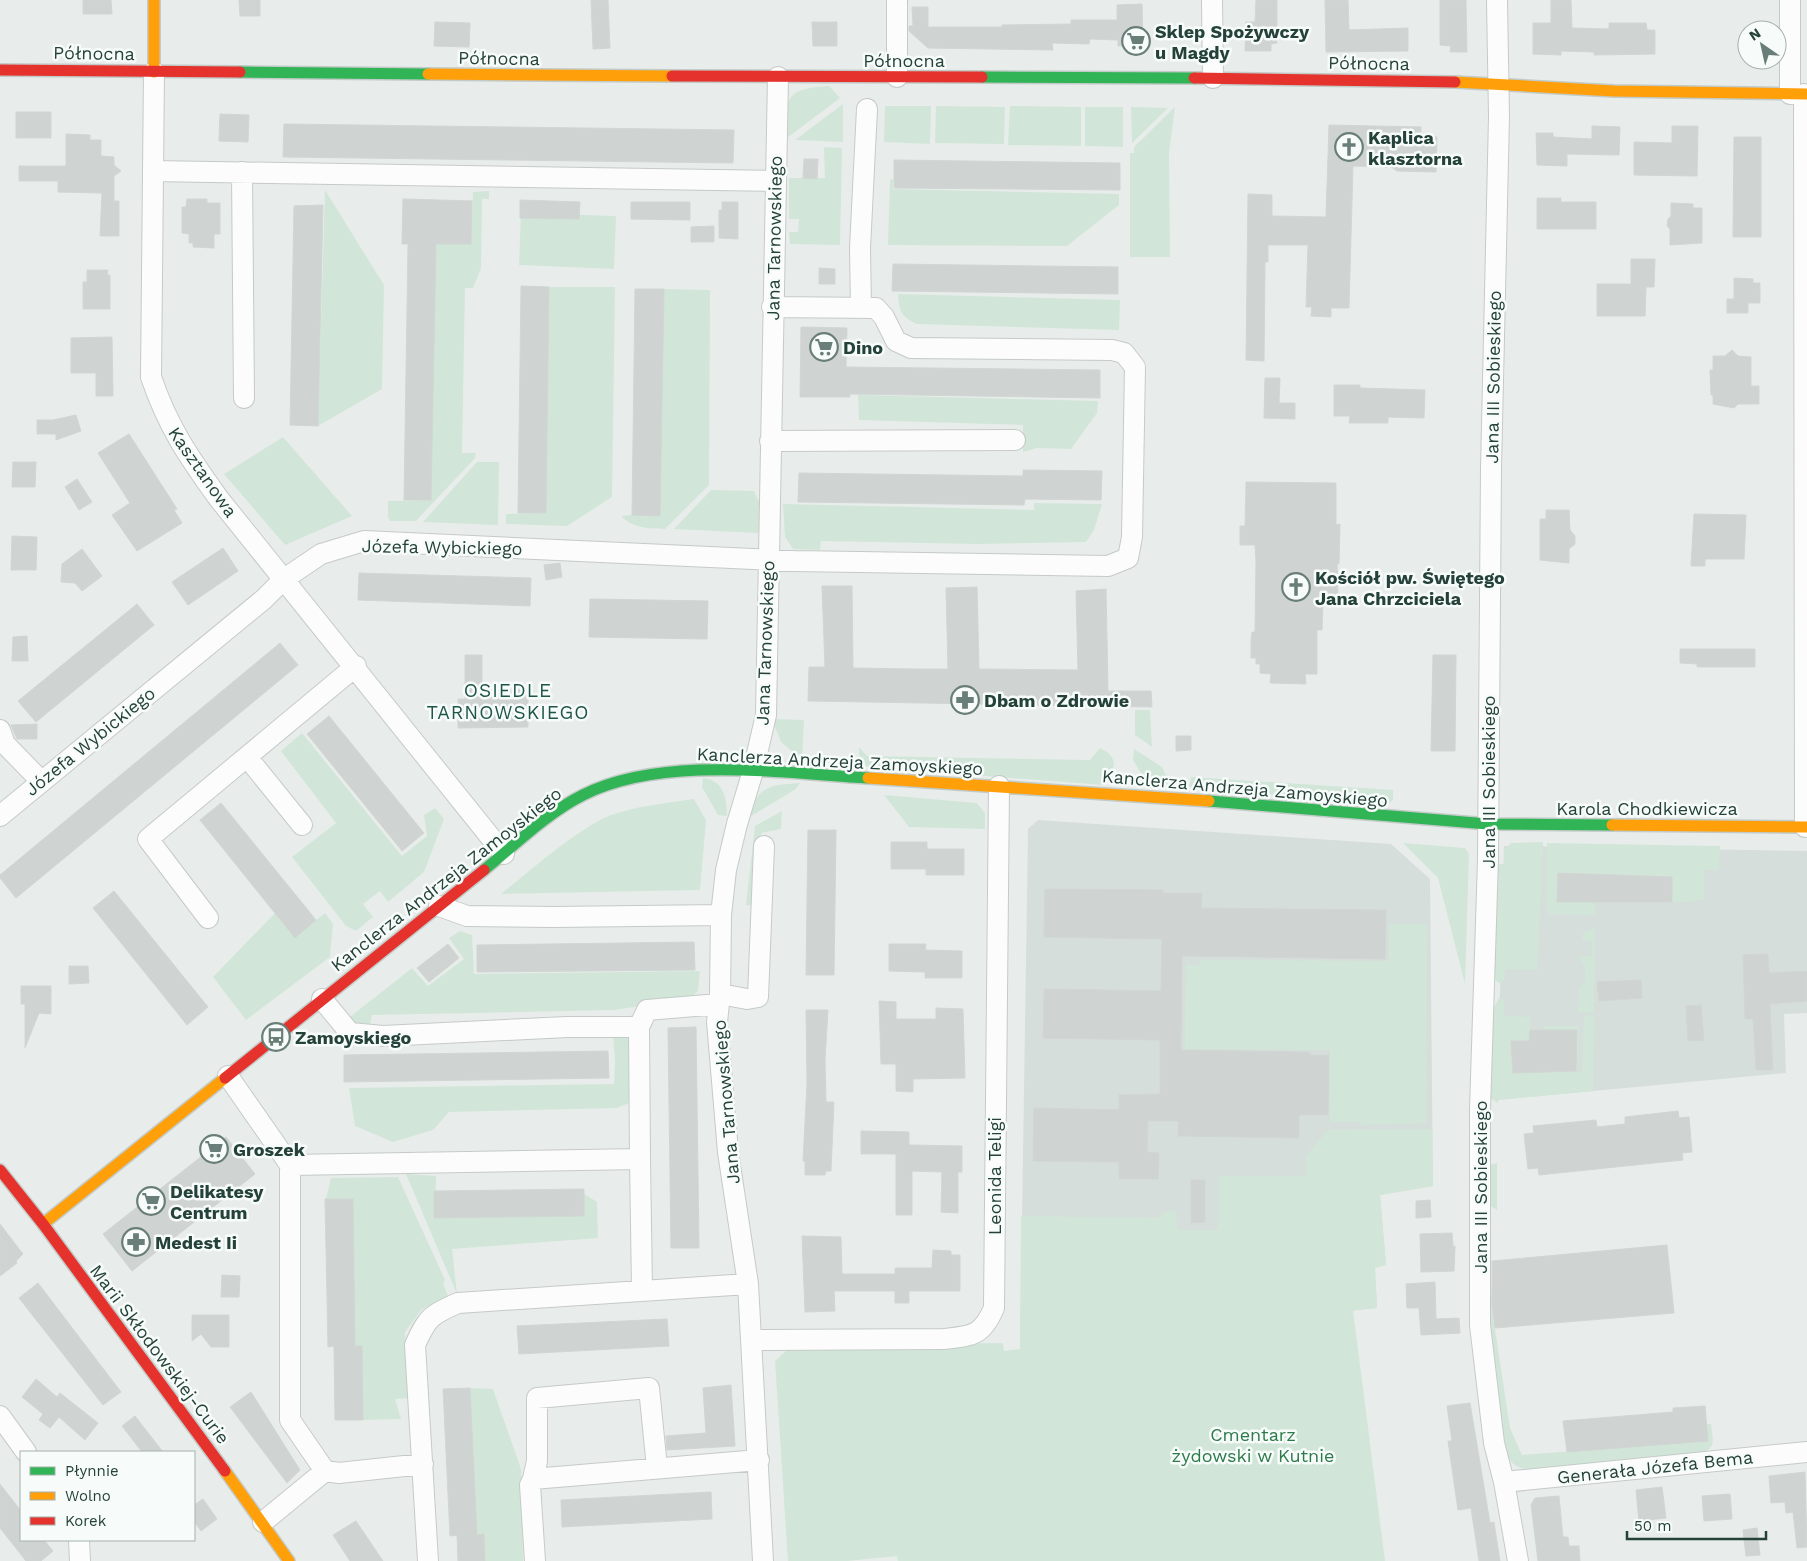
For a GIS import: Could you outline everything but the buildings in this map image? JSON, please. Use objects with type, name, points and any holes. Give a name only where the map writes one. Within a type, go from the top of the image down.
[{"type":"street","name":"Kasztanowa","points":[[154,0],[150,376],[162,409],[179,443],[219,499],[356,666],[504,854]]},
{"type":"street","points":[[897,0],[897,77]]},
{"type":"street","points":[[1212,0],[1213,78]]},
{"type":"street","name":"Jana III Sobieskiego","points":[[1497,0],[1499,83],[1488,824],[1480,1110],[1480,1325],[1494,1443],[1504,1482],[1518,1561]]},
{"type":"street","points":[[1790,0],[1800,94],[1806,827]]},
{"type":"street","name":"Północna","points":[[0,70],[778,77],[1213,78],[1499,83],[1614,91],[1800,94]]},
{"type":"street","name":"Jana Tarnowskiego","points":[[763,1561],[748,1284],[728,1152],[717,1022],[720,999],[721,915],[726,870],[766,715],[772,307],[778,77]]},
{"type":"street","points":[[772,307],[861,308],[860,248],[867,109]]},
{"type":"street","points":[[152,171],[775,181]]},
{"type":"street","points":[[242,172],[244,398]]},
{"type":"street","name":"Józefa Wybickiego","points":[[0,816],[264,598],[284,579],[321,554],[364,541],[768,560],[1108,566],[1128,558],[1132,537],[1135,367],[1124,353],[1112,350],[911,348],[896,342],[884,317],[876,308],[861,308]]},
{"type":"street","points":[[770,441],[1015,440]]},
{"type":"street","points":[[208,918],[148,839],[356,666]]},
{"type":"street","points":[[0,730],[5,744],[41,781]]},
{"type":"street","points":[[247,757],[302,825]]},
{"type":"street","name":"Kanclerza Andrzeja Zamoyskiego","points":[[43,1224],[561,808],[588,792],[654,774],[699,771],[753,771],[1187,799],[1488,824]]},
{"type":"street","name":"Leonida Teligi","points":[[752,1340],[944,1339],[973,1336],[987,1324],[994,1308],[999,786]]},
{"type":"street","name":"Karola Chodkiewicza","points":[[1488,824],[1806,827]]},
{"type":"street","points":[[642,1290],[638,1026],[646,1010],[720,999],[758,997],[764,846]]},
{"type":"street","points":[[439,906],[467,916],[554,918],[721,915]]},
{"type":"street","points":[[322,999],[350,1033],[383,1036],[469,1031],[638,1026]]},
{"type":"street","points":[[228,1076],[290,1165],[290,1420],[325,1471],[339,1473],[423,1464]]},
{"type":"street","points":[[290,1165],[640,1159]]},
{"type":"street","name":"Marii Skłodowskiej-Curie","points":[[0,1170],[43,1224],[263,1522],[289,1561]]},
{"type":"street","points":[[428,1561],[415,1345],[425,1322],[442,1310],[458,1303],[748,1284]]},
{"type":"street","points":[[535,1561],[530,1485],[538,1461],[538,1398],[649,1388],[657,1468]]},
{"type":"street","points":[[0,1416],[25,1451]]},
{"type":"street","name":"Generała Józefa Bema","points":[[1504,1482],[1807,1452]]},
{"type":"street","points":[[533,1479],[759,1460]]},
{"type":"street","points":[[263,1522],[325,1471]]},
{"type":"street","points":[[79,1541],[80,1561]]},
{"type":"shaded area","points":[[1038,820],[1391,844],[1430,879],[1433,1186],[1380,1195],[1386,1265],[1375,1268],[1377,1308],[1020,1349],[1028,829]]},
{"type":"shaded area","points":[[1504,846],[1807,851],[1807,1013],[1784,1014],[1786,1073],[1497,1100]]},
{"type":"green space","points":[[829,86],[840,98],[787,138],[786,113],[790,98],[795,93],[803,90]]},
{"type":"green space","points":[[843,104],[843,142],[795,140]]},
{"type":"green space","points":[[885,106],[931,106],[930,144],[884,142]]},
{"type":"green space","points":[[936,106],[1005,107],[1004,144],[935,143]]},
{"type":"green space","points":[[1010,106],[1081,107],[1081,146],[1008,145]]},
{"type":"green space","points":[[1085,107],[1123,107],[1123,147],[1085,146]]},
{"type":"green space","points":[[1131,107],[1168,108],[1132,143]]},
{"type":"green space","points":[[1175,107],[1169,153],[1170,257],[1130,257],[1130,153],[1134,153],[1134,147]]},
{"type":"green space","points":[[824,147],[842,148],[840,245],[790,244],[789,232],[798,232],[799,219],[789,219],[789,178],[825,178]]},
{"type":"green space","points":[[893,179],[893,189],[1119,194],[1119,205],[1067,246],[888,245],[890,180]]},
{"type":"green space","points":[[325,190],[384,285],[382,389],[318,426]]},
{"type":"green space","points":[[489,191],[489,199],[482,199],[481,268],[473,288],[465,288],[462,453],[476,453],[475,458],[416,521],[390,521],[388,517],[388,501],[430,500],[436,244],[471,244],[473,192]]},
{"type":"green space","points":[[521,213],[616,216],[614,269],[519,265]]},
{"type":"green space","points":[[549,287],[615,287],[612,497],[567,526],[506,524],[506,514],[546,513]]},
{"type":"green space","points":[[664,289],[710,290],[709,485],[665,529],[636,526],[621,516],[632,515]]},
{"type":"green space","points":[[898,294],[1120,300],[1119,330],[917,324],[907,319],[902,313]]},
{"type":"green space","points":[[858,395],[1098,401],[1097,413],[1071,449],[1037,448],[1023,452],[1023,425],[859,420]]},
{"type":"green space","points":[[283,437],[352,516],[285,545],[224,474]]},
{"type":"green space","points":[[477,462],[499,462],[498,525],[423,522]]},
{"type":"green space","points":[[711,490],[754,491],[762,508],[758,533],[674,529]]},
{"type":"green space","points":[[1034,503],[1102,504],[1094,530],[1086,542],[978,544],[821,541],[820,550],[793,549],[785,537],[783,504],[1034,510]]},
{"type":"green space","points":[[1135,710],[1150,710],[1152,747],[1135,735]]},
{"type":"green space","points":[[772,719],[804,720],[802,760],[781,742]]},
{"type":"green space","points":[[302,733],[402,856],[427,836],[424,815],[435,808],[444,819],[424,872],[388,902],[380,891],[363,904],[373,917],[356,931],[346,926],[292,857],[336,823],[281,751]]},
{"type":"green space","points":[[859,747],[867,756],[1090,760],[1100,748],[1111,756],[1114,765],[1111,775],[1103,785],[867,767],[859,755]]},
{"type":"green space","points":[[1134,749],[1162,767],[1170,784],[1146,781],[1133,760]]},
{"type":"green space","points":[[1191,777],[1393,790],[1393,800],[1385,807],[1189,787]]},
{"type":"green space","points":[[703,778],[716,782],[720,786],[725,797],[727,816],[718,815],[702,787]]},
{"type":"green space","points":[[800,783],[796,789],[748,818],[760,793],[780,785]]},
{"type":"green space","points":[[884,795],[977,803],[985,813],[985,829],[909,827]]},
{"type":"green space","points":[[694,799],[706,820],[700,890],[501,894],[554,851],[598,821],[631,809]]},
{"type":"green space","points":[[782,811],[781,829],[761,833],[758,906],[746,905],[755,826]]},
{"type":"green space","points":[[1543,842],[1537,970],[1505,969],[1504,981],[1498,983],[1492,968],[1494,864],[1504,864],[1504,850],[1511,843]]},
{"type":"green space","points":[[1403,843],[1465,848],[1469,854],[1465,984],[1438,878]]},
{"type":"green space","points":[[1547,843],[1720,846],[1719,870],[1704,870],[1704,899],[1692,902],[1672,902],[1671,877],[1559,873],[1558,901],[1595,902],[1595,915],[1550,914],[1546,908]]},
{"type":"green space","points":[[275,913],[295,937],[325,913],[333,924],[330,957],[246,1020],[213,977]]},
{"type":"green space","points":[[1389,924],[1427,924],[1426,1123],[1361,1125],[1361,1122],[1330,1122],[1330,1050],[1185,1049],[1186,965],[1200,965],[1200,960],[1389,961]]},
{"type":"green space","points":[[1595,928],[1594,1013],[1578,1012],[1579,990],[1585,981],[1585,967],[1578,957],[1592,956],[1592,942],[1584,941],[1582,936],[1586,931]]},
{"type":"green space","points":[[460,931],[472,935],[474,974],[700,971],[698,991],[690,998],[615,1010],[372,1015],[370,1025],[356,1024],[350,1017],[412,968],[428,986],[464,959],[449,938]]},
{"type":"green space","points":[[1499,998],[1504,1000],[1504,1016],[1530,1017],[1531,1041],[1511,1041],[1510,1056],[1513,1057],[1514,1073],[1540,1073],[1541,1069],[1576,1071],[1577,1027],[1575,1030],[1544,1030],[1544,1026],[1579,1026],[1577,1072],[1582,1072],[1584,1018],[1586,1015],[1594,1016],[1593,1091],[1498,1100],[1498,1103],[1490,1098],[1491,1013]]},
{"type":"green space","points":[[619,1033],[630,1039],[629,1103],[617,1108],[449,1112],[433,1130],[393,1142],[355,1126],[349,1088],[614,1084],[613,1036]]},
{"type":"green space","name":"Cmentarz żydowski w Kutnie","points":[[1432,1129],[1433,1186],[1380,1195],[1386,1265],[1375,1268],[1377,1308],[1353,1310],[1385,1561],[898,1561],[897,1556],[847,1561],[788,1561],[775,1361],[791,1346],[1003,1343],[1004,1351],[1020,1349],[1021,1216],[1157,1218],[1169,1210],[1176,1211],[1177,1230],[1218,1230],[1219,1176],[1306,1176],[1306,1156],[1328,1130]]},
{"type":"green space","points":[[1497,1163],[1497,1210],[1489,1205],[1489,1165]]},
{"type":"green space","points":[[406,1174],[436,1176],[435,1218],[584,1216],[584,1194],[597,1202],[598,1238],[452,1249],[457,1294]]},
{"type":"green space","points":[[398,1177],[445,1280],[443,1283],[449,1299],[422,1309],[405,1332],[409,1398],[395,1399],[401,1419],[363,1420],[362,1346],[355,1346],[353,1199],[326,1199],[331,1178]]},
{"type":"green space","points":[[1490,1267],[1493,1316],[1510,1428],[1522,1455],[1708,1441],[1707,1424],[1711,1424],[1713,1440],[1711,1447],[1703,1452],[1696,1453],[1532,1469],[1515,1465],[1504,1450],[1486,1336]]},
{"type":"green space","points":[[470,1388],[493,1389],[521,1469],[523,1561],[485,1561],[484,1535],[477,1535]]},
{"type":"traffic: fast","points":[[240,72],[428,74]]},
{"type":"traffic: fast","points":[[982,77],[1194,78]]},
{"type":"traffic: fast","points":[[484,870],[532,830],[570,802],[614,783],[649,775],[685,771],[723,770],[868,778]]},
{"type":"traffic: fast","points":[[1209,801],[1488,824],[1612,825]]},
{"type":"traffic: slow","points":[[154,0],[154,72]]},
{"type":"traffic: slow","points":[[428,74],[672,76]]},
{"type":"traffic: slow","points":[[1455,82],[1614,91],[1807,94]]},
{"type":"traffic: slow","points":[[868,778],[1209,801]]},
{"type":"traffic: slow","points":[[1612,825],[1807,827]]},
{"type":"traffic: slow","points":[[43,1224],[225,1078]]},
{"type":"traffic: slow","points":[[225,1471],[289,1561]]},
{"type":"traffic: jam","points":[[0,70],[240,72]]},
{"type":"traffic: jam","points":[[672,76],[982,77]]},
{"type":"traffic: jam","points":[[1194,78],[1455,82]]},
{"type":"traffic: jam","points":[[225,1078],[484,870]]},
{"type":"traffic: jam","points":[[0,1170],[43,1224],[225,1471]]},
{"type":"place","name":"Sklep Spożywczy u Magdy","points":[[1136,41]]},
{"type":"place","name":"Kaplica klasztorna","points":[[1349,147]]},
{"type":"place","name":"Dino","points":[[824,347]]},
{"type":"place","name":"Kościół pw. Świętego Jana Chrzciciela","points":[[1296,587]]},
{"type":"place","name":"Dbam o Zdrowie","points":[[965,700]]},
{"type":"place","name":"Zamoyskiego","points":[[276,1037]]},
{"type":"place","name":"Groszek","points":[[214,1149]]},
{"type":"place","name":"Delikatesy Centrum","points":[[151,1201]]},
{"type":"place","name":"Medest Ii","points":[[136,1242]]},
{"type":"district","name":"OSIEDLE TARNOWSKIEGO","points":[[508,701]]}]
